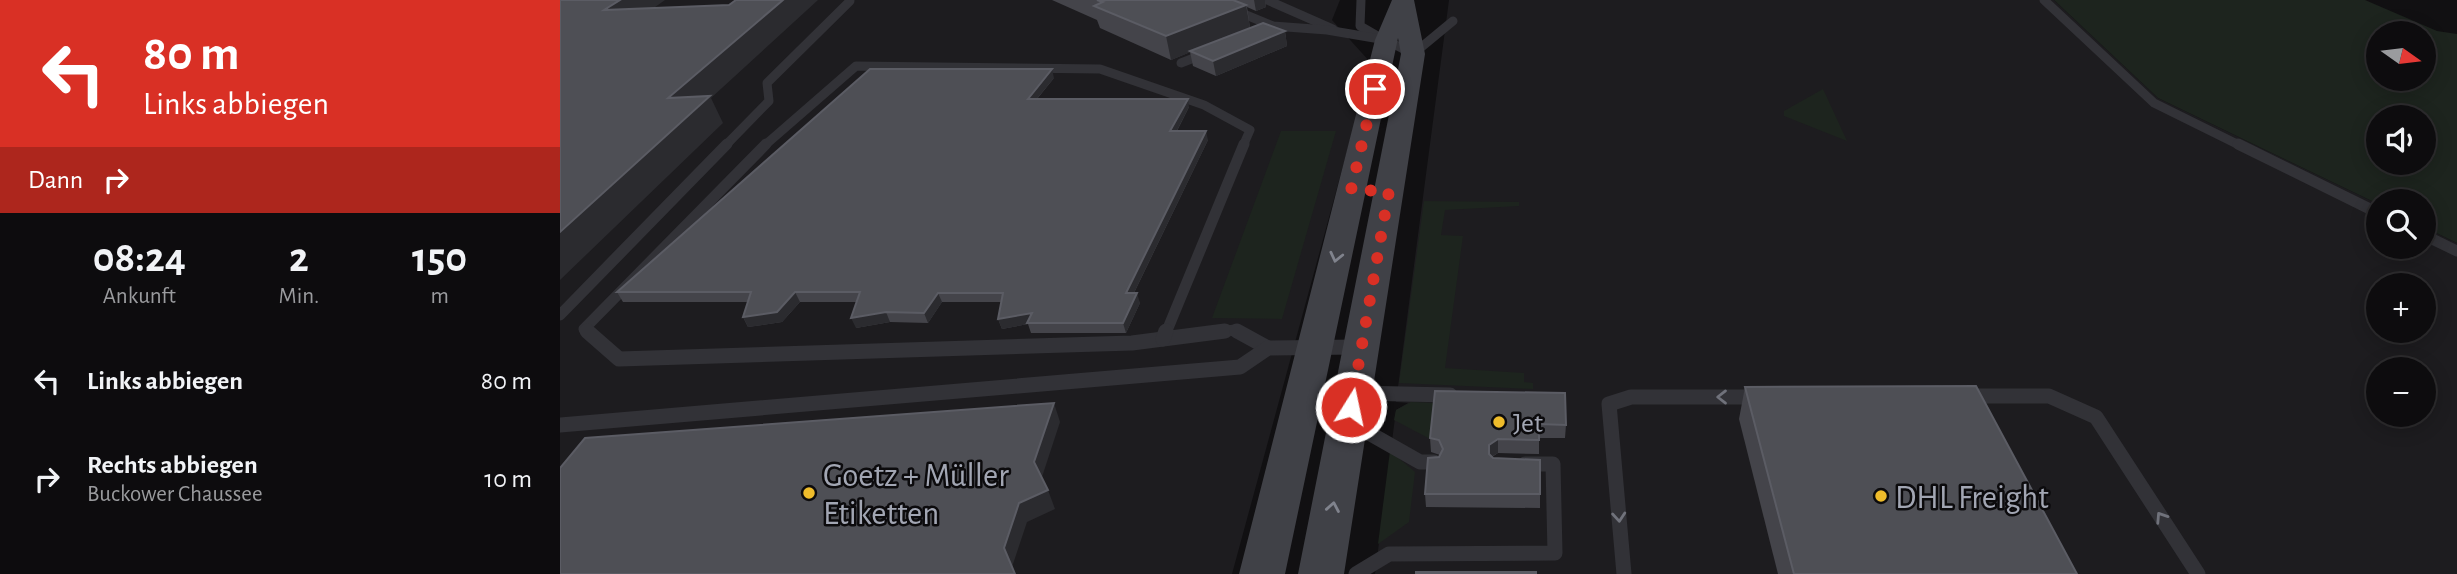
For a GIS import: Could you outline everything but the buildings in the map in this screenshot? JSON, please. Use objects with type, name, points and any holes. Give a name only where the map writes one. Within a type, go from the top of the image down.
[{"type":"main road","points":[[1321,574],[1362,347],[1370,191],[1386,40],[1403,2]]},
{"type":"main road","points":[[1262,574],[1315,347],[1370,191],[1413,54],[1403,2]]},
{"type":"lane","points":[[1267,0],[1339,32]]},
{"type":"lane","points":[[1361,0],[1360,26],[1413,54],[1453,21]]},
{"type":"lane","points":[[2044,0],[2154,103],[2366,207]]},
{"type":"lane","points":[[560,315],[769,101],[767,83],[850,1]]},
{"type":"lane","points":[[1231,8],[1273,26],[1339,32],[1386,40]]},
{"type":"lane","points":[[1261,31],[1273,26]]},
{"type":"lane","points":[[1181,63],[1215,49]]},
{"type":"lane","points":[[1163,339],[1250,130],[1204,105],[1100,69],[856,66],[780,130],[584,329],[619,359],[1132,343],[1235,330],[1268,348],[1362,347]]},
{"type":"lane","points":[[2436,241],[2457,251]]},
{"type":"lane","points":[[560,425],[1240,368],[1268,348]]},
{"type":"lane","points":[[1351,407],[1461,395]]},
{"type":"lane","points":[[1951,397],[2049,396],[2096,418],[2198,574]]},
{"type":"lane","points":[[1624,574],[1609,404],[1631,397],[1770,397]]},
{"type":"lane","points":[[1351,407],[1420,462],[1434,462]]},
{"type":"lane","points":[[1356,574],[1388,554],[1555,553],[1553,464],[1512,464]]},
{"type":"shaded area","points":[[560,0],[1340,0],[1332,20],[1371,63],[1232,574],[560,574]]},
{"type":"shaded area","points":[[1449,0],[2054,0],[2158,98],[2366,198],[2366,259],[2436,259],[2436,233],[2457,243],[2457,574],[1375,574],[1396,410],[1408,403],[1396,402]]},
{"type":"shaded area","points":[[2054,0],[2365,0],[2414,21],[2366,21],[2366,91],[2436,91],[2436,31],[2457,34],[2457,243],[2436,233],[2436,189],[2366,189],[2366,198],[2158,98]]},
{"type":"shaded area","points":[[1823,89],[1847,141],[1784,116],[1784,111]]},
{"type":"shaded area","points":[[1281,131],[1336,131],[1282,319],[1212,318]]},
{"type":"shaded area","points":[[1424,201],[1519,202],[1519,206],[1445,210],[1441,235],[1463,236],[1445,368],[1524,373],[1524,382],[1533,383],[1533,389],[1399,383]]},
{"type":"shaded area","points":[[1411,402],[1436,403],[1432,440],[1394,420],[1396,410]]},
{"type":"shaded area","points":[[1390,451],[1415,472],[1409,522],[1378,544]]},
{"type":"place","name":"Jet","points":[[1499,422]]},
{"type":"place","name":"Goetz + Müller Etiketten","points":[[809,493]]},
{"type":"place","name":"DHL Freight","points":[[1881,496]]},
{"type":"route","points":[[1351,407],[1389,191],[1351,190],[1375,89]]}]
